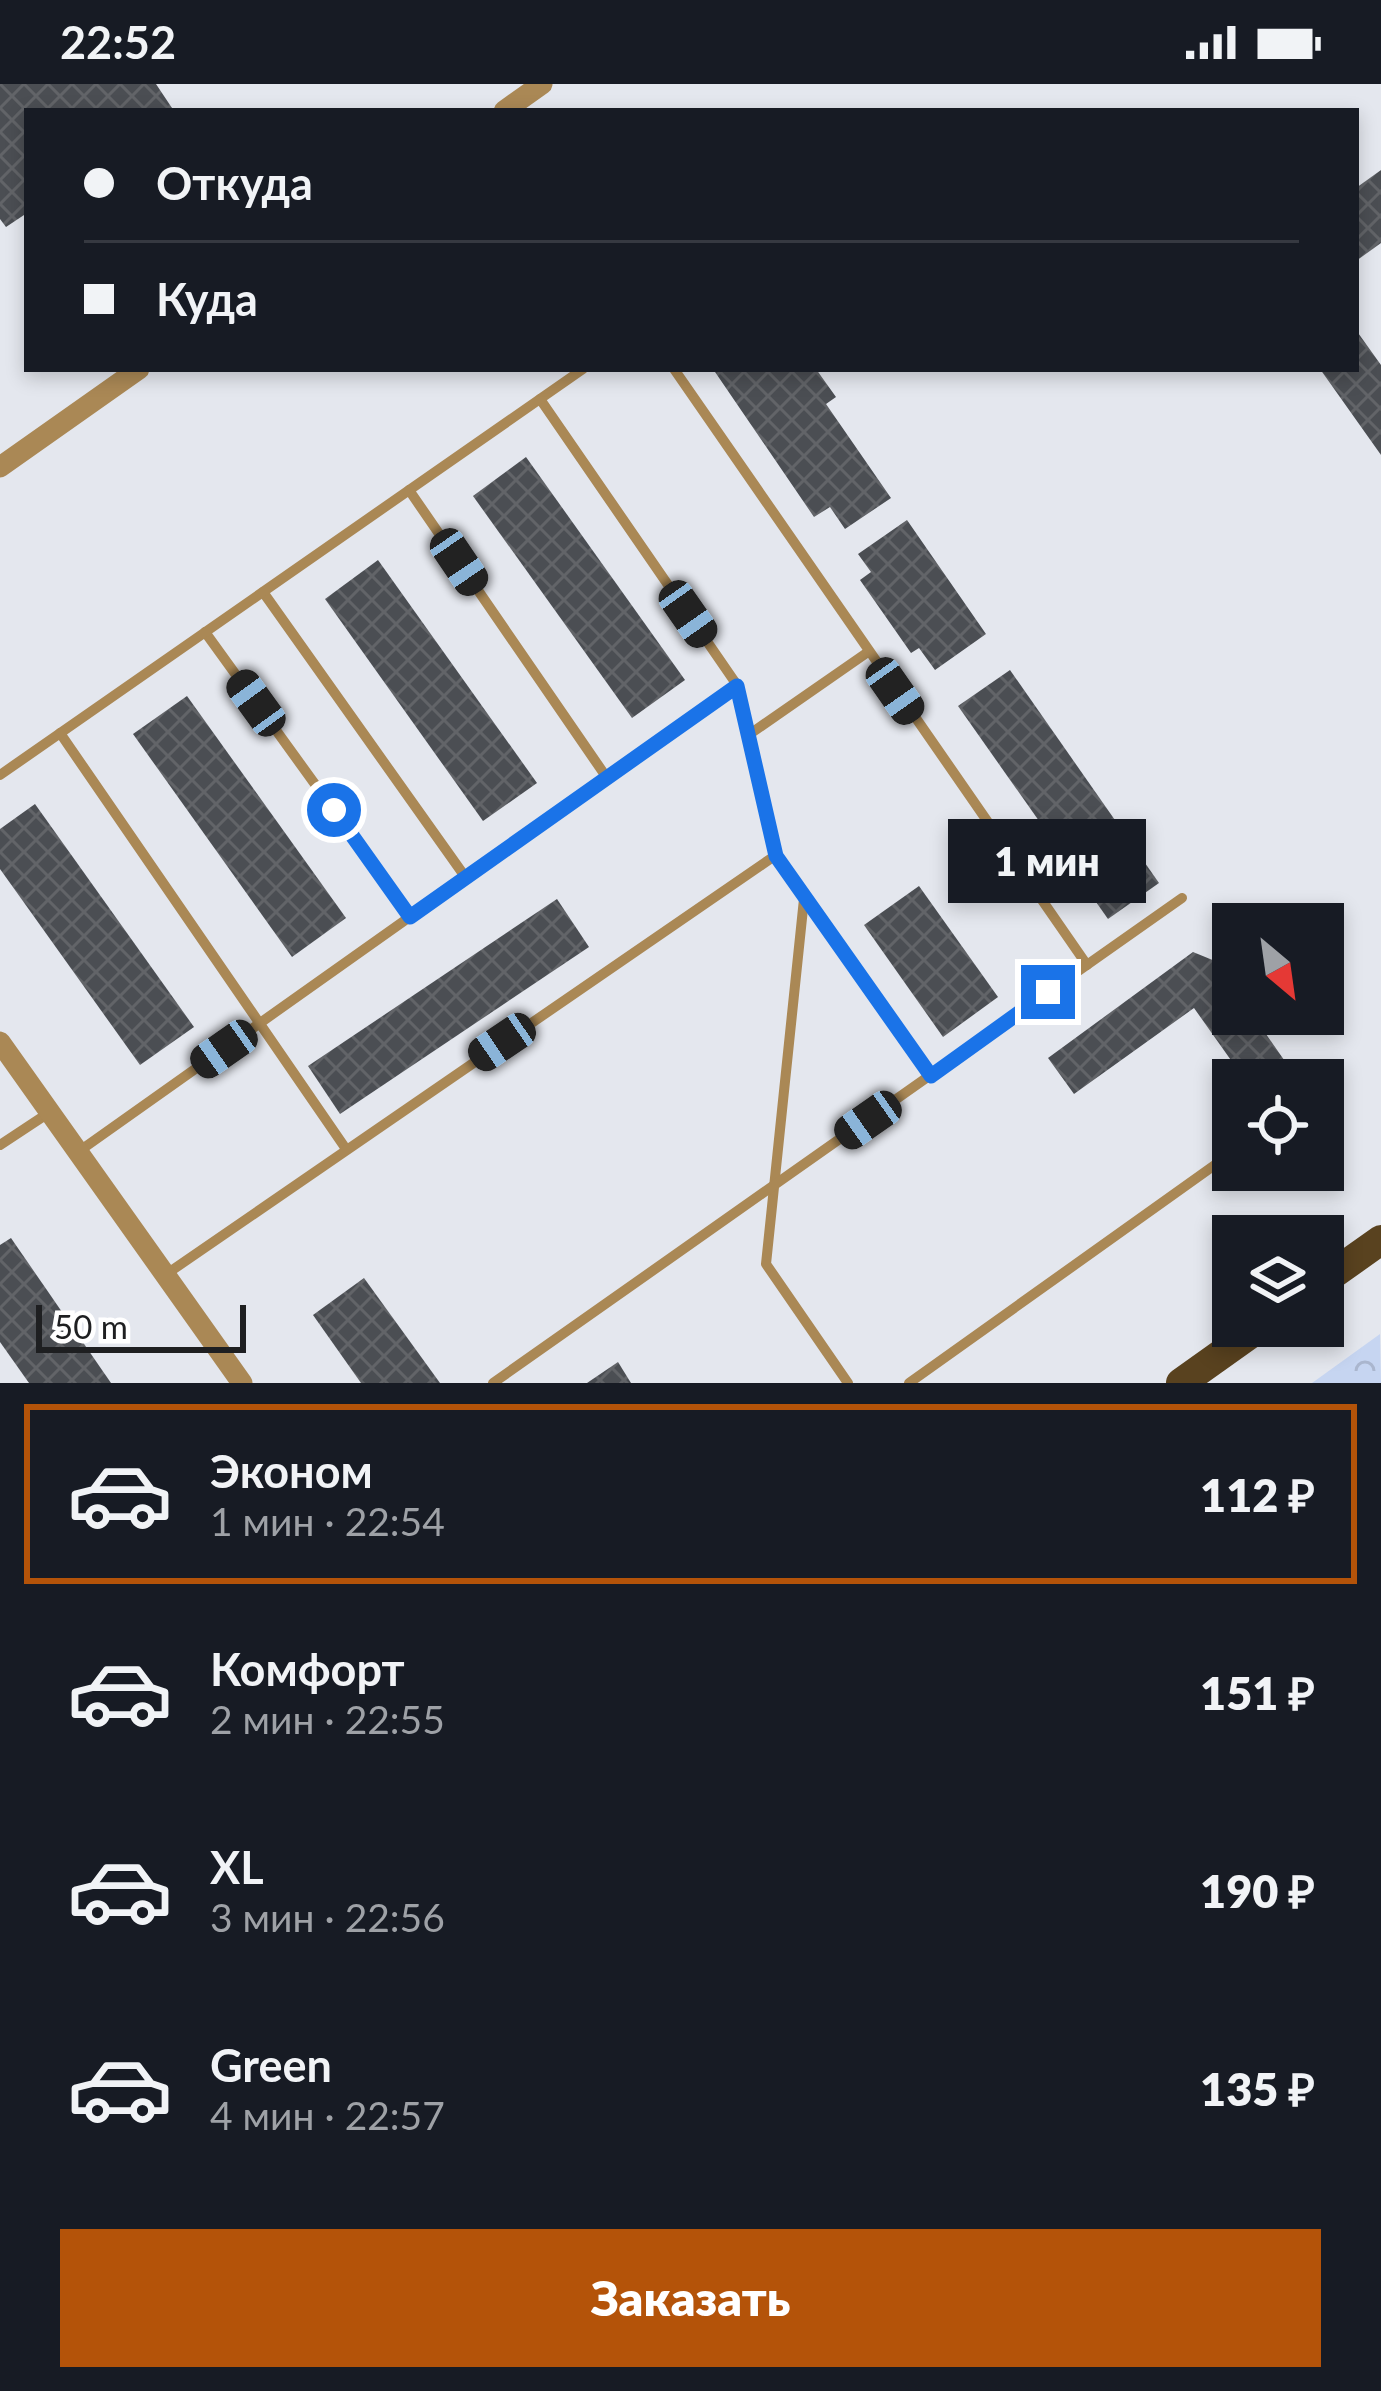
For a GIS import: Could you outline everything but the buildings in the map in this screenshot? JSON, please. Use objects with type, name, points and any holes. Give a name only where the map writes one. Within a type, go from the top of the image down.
[{"type":"main road","points":[[1344,1267],[1381,1240]]},
{"type":"main road","points":[[1181,1383],[1232,1347]]},
{"type":"street","points":[[508,108],[542,84]]},
{"type":"street","points":[[0,467],[135,372]]},
{"type":"street","points":[[0,1042],[242,1383]]},
{"type":"lane","points":[[0,775],[579,372]]},
{"type":"lane","points":[[676,372],[1087,965]]},
{"type":"lane","points":[[540,399],[737,686],[776,856],[931,1076]]},
{"type":"lane","points":[[409,490],[607,778]]},
{"type":"lane","points":[[263,592],[466,878]]},
{"type":"lane","points":[[205,632],[410,917]]},
{"type":"lane","points":[[747,736],[868,652]]},
{"type":"lane","points":[[78,1152],[737,686]]},
{"type":"lane","points":[[60,733],[346,1149]]},
{"type":"lane","points":[[166,1275],[776,856]]},
{"type":"lane","points":[[493,1383],[1182,898]]},
{"type":"lane","points":[[804,899],[766,1264],[848,1383]]},
{"type":"lane","points":[[0,1144],[50,1112]]},
{"type":"lane","points":[[909,1383],[1212,1167]]},
{"type":"green space","points":[[1380,1334],[1381,1383],[1312,1383]]},
{"type":"route","points":[[334,810],[410,917],[737,686],[776,856],[931,1076],[1048,992]]}]
